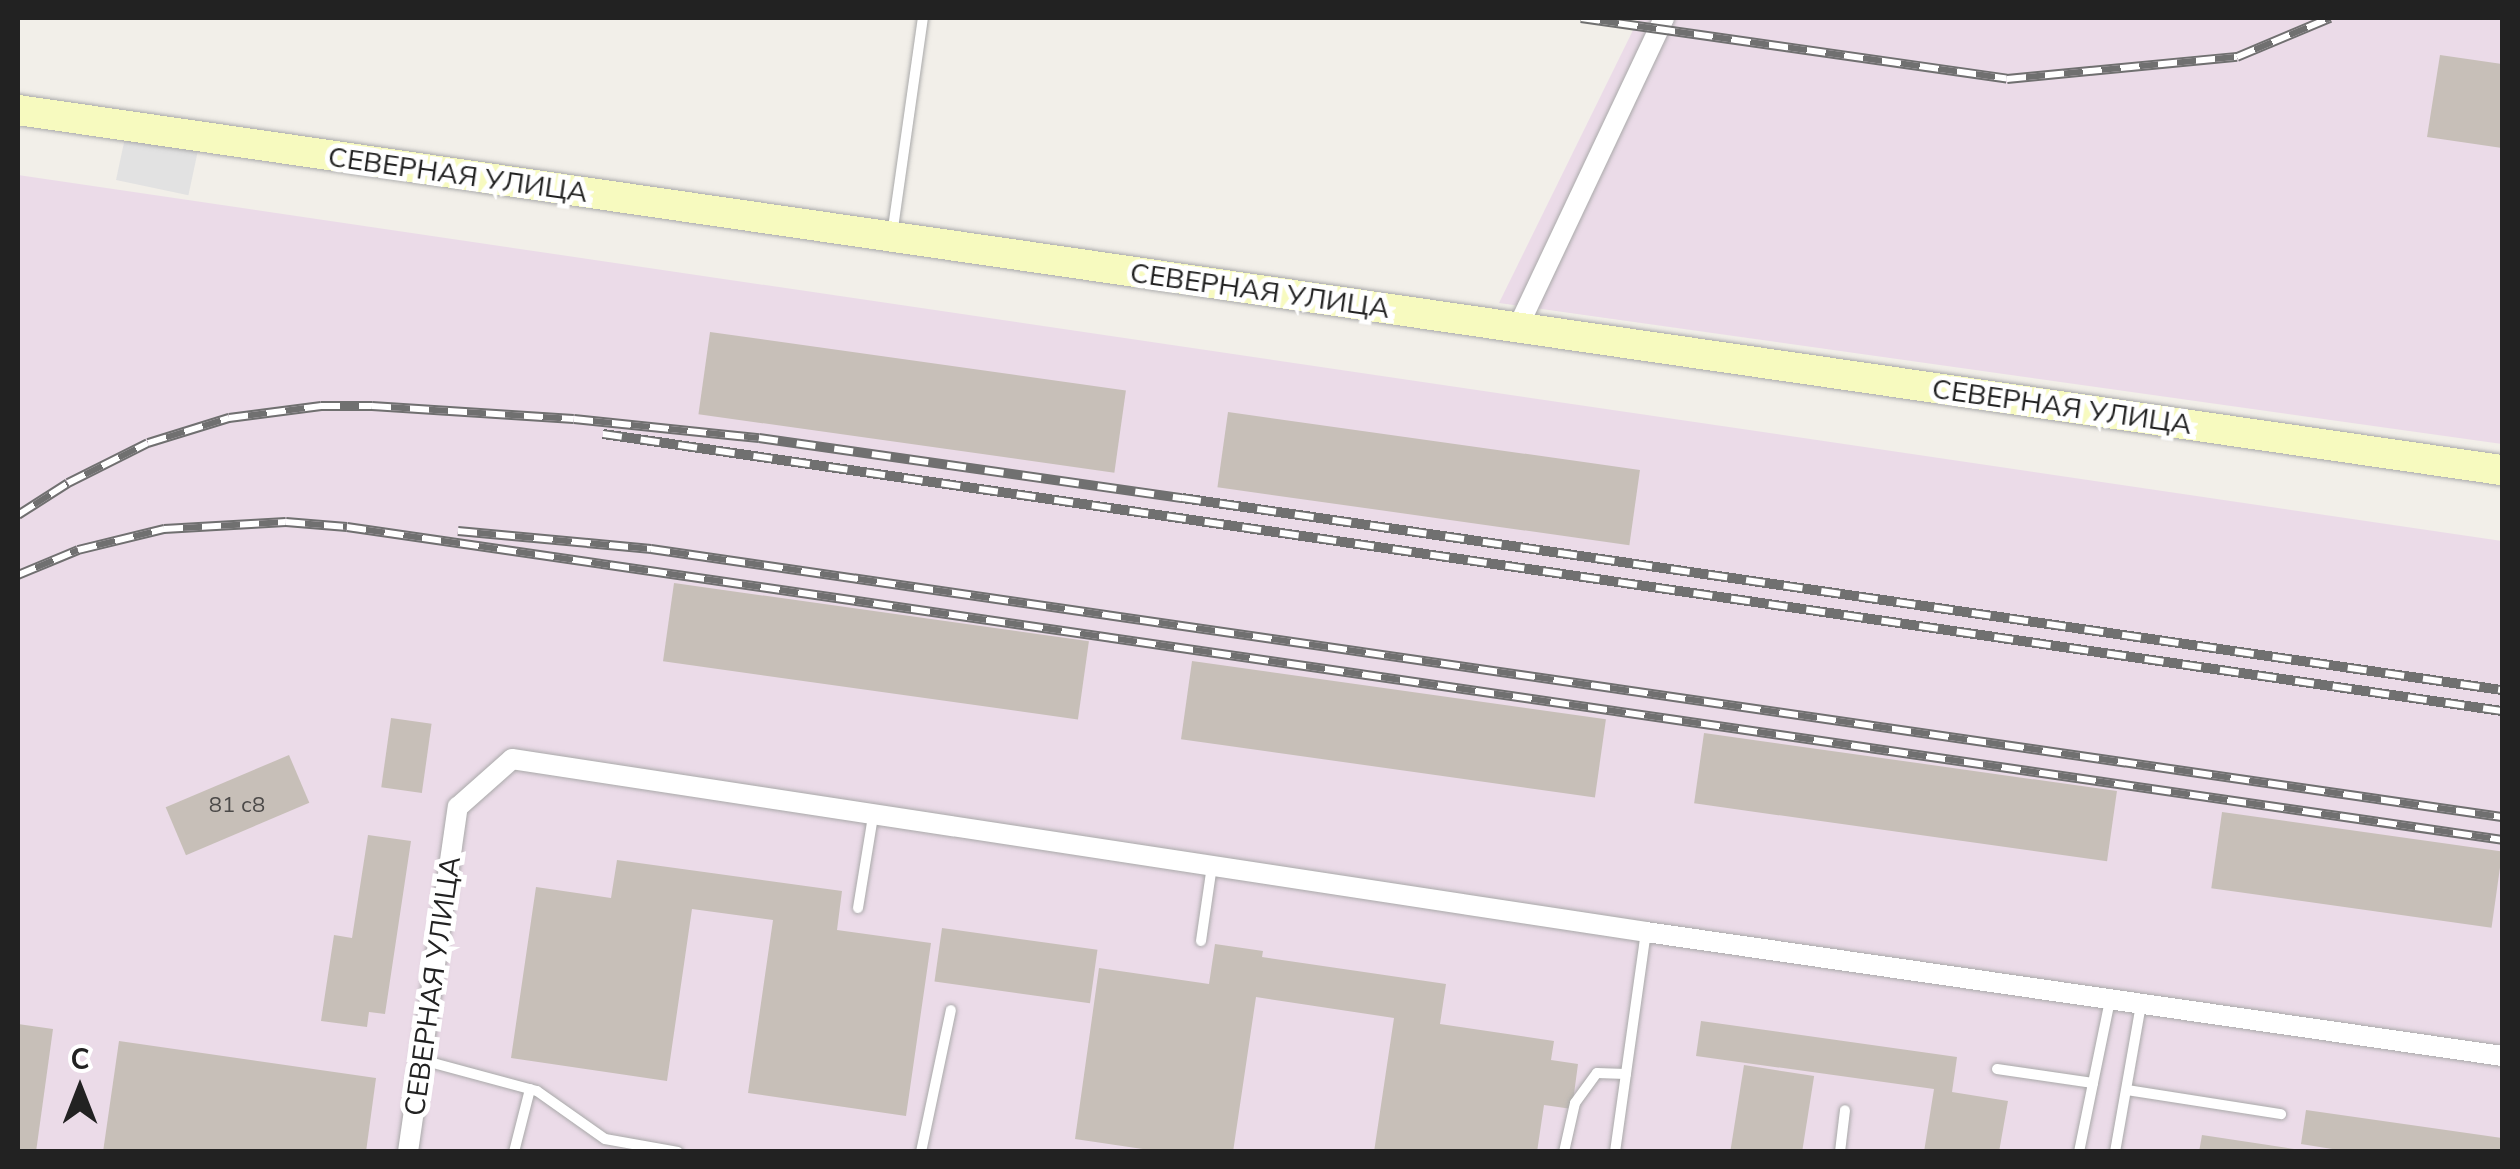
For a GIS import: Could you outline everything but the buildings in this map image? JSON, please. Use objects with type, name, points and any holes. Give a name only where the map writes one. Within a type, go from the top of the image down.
[{"type":"main road","name":"СЕВЕРНАЯ УЛИЦА","points":[[18,110],[2502,470]]},
{"type":"street","points":[[1518,327],[1664,18]]},
{"type":"street","name":"СЕВЕРНАЯ УЛИЦА","points":[[408,1152],[458,807],[512,759],[1646,932],[2502,1056]]},
{"type":"lane","points":[[892,236],[923,18]]},
{"type":"lane","points":[[858,908],[873,816]]},
{"type":"lane","points":[[1200,941],[1212,866]]},
{"type":"lane","points":[[1615,1152],[1646,932]]},
{"type":"lane","points":[[2079,1152],[2110,999]]},
{"type":"lane","points":[[2115,1152],[2142,1004]]},
{"type":"lane","points":[[921,1152],[951,1010]]},
{"type":"lane","points":[[421,1060],[530,1088],[605,1139],[678,1152]]},
{"type":"lane","points":[[1996,1069],[2093,1082]]},
{"type":"lane","points":[[1564,1152],[1576,1104],[1597,1072],[1626,1074]]},
{"type":"lane","points":[[514,1152],[530,1088]]},
{"type":"lane","points":[[2127,1090],[2281,1114]]},
{"type":"lane","points":[[1840,1152],[1845,1110]]},
{"type":"shaded area","points":[[1639,18],[2502,18],[2502,444],[1499,303]]},
{"type":"shaded area","points":[[126,133],[198,148],[188,195],[116,180]]},
{"type":"shaded area","points":[[18,175],[2502,541],[2502,1151],[18,1151]]},
{"type":"railway","points":[[1581,18],[2007,79],[2237,57],[2330,18]]},
{"type":"railway","points":[[18,515],[68,483],[148,443],[229,418],[321,406],[372,406],[574,419],[759,438],[2502,690]]},
{"type":"railway","points":[[603,434],[2502,711]]},
{"type":"railway","points":[[18,575],[78,550],[164,529],[286,522],[347,527],[2502,840]]},
{"type":"railway","points":[[458,531],[651,549],[2502,817]]}]
